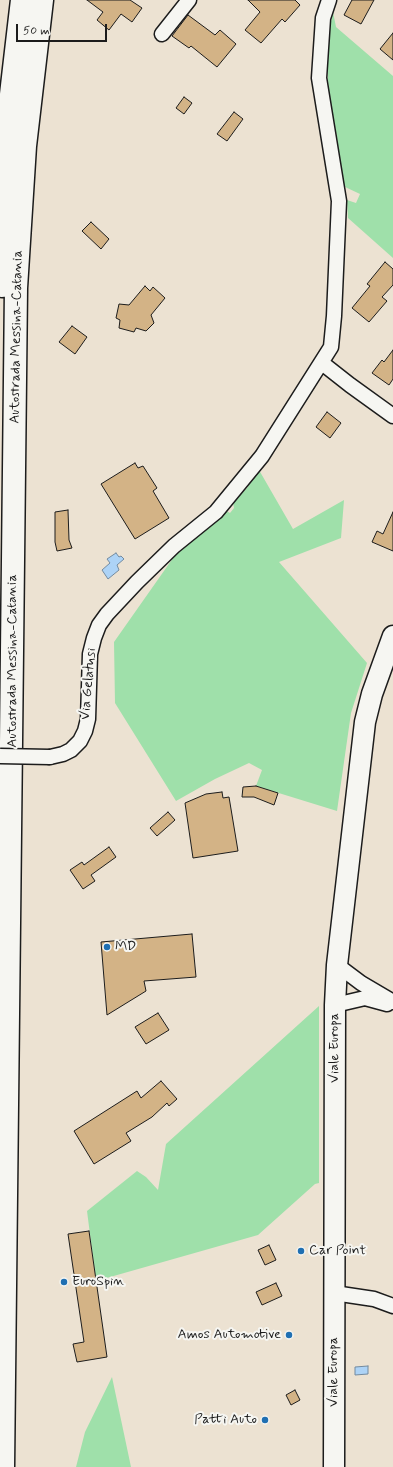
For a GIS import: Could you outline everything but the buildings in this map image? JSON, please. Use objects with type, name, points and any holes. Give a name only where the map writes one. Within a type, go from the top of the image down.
[{"type":"highway","name":"Autostrada Messina-Catania","points":[[0,241],[5,146],[22,0]]},
{"type":"highway","name":"Autostrada Messina-Catania","points":[[3,1467],[16,288],[25,146],[42,0]]},
{"type":"highway","points":[[0,987],[5,509],[2,372],[2,205]]},
{"type":"main road","name":"Viale Europa","points":[[334,1467],[335,1005],[337,966],[365,722],[372,694],[393,636]]},
{"type":"street","points":[[162,34],[190,0]]},
{"type":"street","name":"Via Gelatusi","points":[[0,756],[50,757],[72,750],[80,741],[85,731],[88,719],[90,654],[99,625],[107,614],[137,582],[174,546],[216,512],[262,456],[331,347],[339,201],[319,78],[323,18],[329,0]]},
{"type":"street","points":[[322,362],[350,385],[393,416]]},
{"type":"street","points":[[337,966],[393,1002]]},
{"type":"street","points":[[335,1005],[365,998],[393,1006]]},
{"type":"street","points":[[334,1293],[374,1299],[393,1306]]},
{"type":"green space","points":[[333,12],[336,27],[393,76],[393,258],[348,218],[347,200],[356,203],[360,194],[343,186],[337,137],[329,97],[326,46]]},
{"type":"green space","points":[[259,470],[293,529],[344,500],[341,538],[279,562],[367,663],[351,713],[337,811],[256,786],[262,770],[249,763],[215,779],[176,801],[115,703],[114,642],[178,551],[208,527],[225,510],[230,513],[234,508],[233,502],[247,488]]},
{"type":"green space","points":[[319,1006],[319,1183],[315,1184],[258,1235],[96,1281],[87,1211],[137,1171],[146,1177],[158,1190],[166,1144]]},
{"type":"green space","points":[[112,1377],[131,1467],[76,1467],[85,1432]]},
{"type":"water","points":[[116,553],[119,557],[121,556],[124,559],[117,565],[119,570],[108,579],[102,570],[110,563],[107,559]]},
{"type":"water","points":[[368,1366],[368,1374],[355,1375],[355,1367]]},
{"type":"place","name":"MD","points":[[107,947]]},
{"type":"place","name":"Car Point","points":[[301,1251]]},
{"type":"place","name":"EuroSpin","points":[[64,1282]]},
{"type":"place","name":"Amos Automotive","points":[[289,1335]]},
{"type":"place","name":"Patti Auto","points":[[265,1420]]}]
